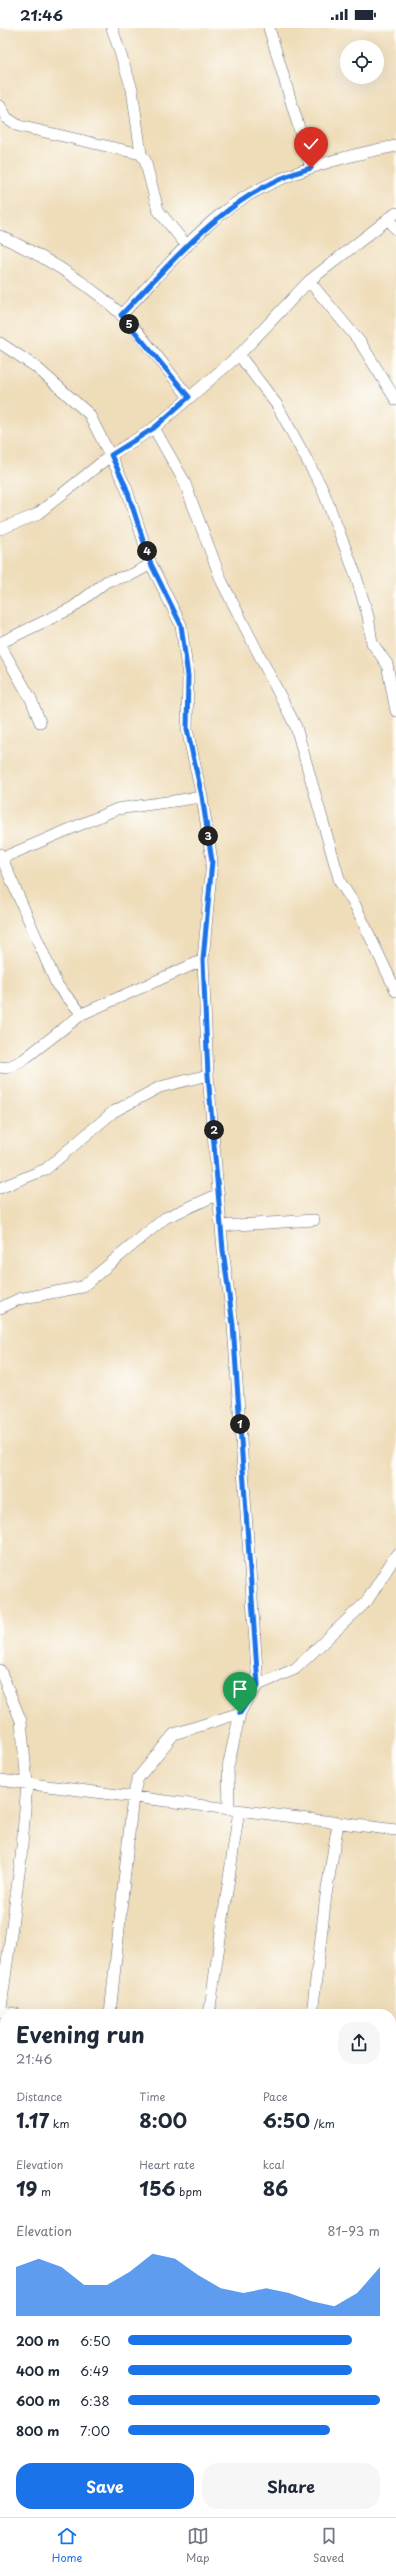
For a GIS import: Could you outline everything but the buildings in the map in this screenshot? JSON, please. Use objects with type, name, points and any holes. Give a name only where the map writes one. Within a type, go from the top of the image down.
[{"type":"street","points":[[112,28],[132,89],[141,154],[145,160],[158,210],[187,246]]},
{"type":"street","points":[[269,28],[311,168]]},
{"type":"street","points":[[0,106],[7,118],[19,126],[141,154]]},
{"type":"street","points":[[121,315],[187,246],[222,214],[241,200],[267,186],[311,168],[396,146]]},
{"type":"street","points":[[0,529],[36,515],[111,455],[154,428],[239,355],[309,281],[392,215],[396,229]]},
{"type":"street","points":[[0,236],[35,252],[61,268],[121,315],[189,397]]},
{"type":"street","points":[[309,281],[360,342],[396,400]]},
{"type":"street","points":[[0,343],[36,367],[89,414],[126,487],[151,564],[181,625],[188,676],[187,729],[202,796],[212,861],[203,960],[208,1075],[221,1226],[233,1325],[258,1685]]},
{"type":"street","points":[[239,355],[277,405],[322,488],[355,574],[368,616],[372,643],[387,664],[396,711]]},
{"type":"street","points":[[154,428],[184,481],[222,582],[296,726],[340,882],[355,904],[396,991]]},
{"type":"street","points":[[40,722],[31,699],[0,644],[72,608],[107,581],[131,575],[151,564]]},
{"type":"street","points":[[82,1014],[57,985],[1,856],[117,810],[202,796]]},
{"type":"street","points":[[2,1069],[23,1060],[82,1014],[203,960]]},
{"type":"street","points":[[0,1188],[46,1169],[112,1112],[160,1087],[208,1075]]},
{"type":"street","points":[[0,1308],[19,1299],[82,1287],[165,1218],[219,1194]]},
{"type":"street","points":[[221,1226],[314,1220]]},
{"type":"street","points":[[210,2009],[234,1809],[228,1767],[240,1713],[258,1685],[295,1669],[367,1601],[396,1554]]},
{"type":"street","points":[[0,1670],[21,1720],[27,1784],[21,1858],[2,2009]]},
{"type":"street","points":[[111,2009],[133,1796],[138,1778],[174,1734],[240,1713]]},
{"type":"street","points":[[0,1780],[396,1830]]},
{"type":"street","points":[[313,2009],[326,1895],[338,1822]]},
{"type":"route","points":[[240,1713],[248,1698],[258,1685],[233,1325],[223,1250],[216,1149],[208,1075],[203,960],[212,861],[202,796],[187,729],[188,676],[181,625],[151,564],[126,487],[111,455],[154,428],[189,397],[121,315],[187,246],[222,214],[241,200],[261,189],[311,168]]}]
